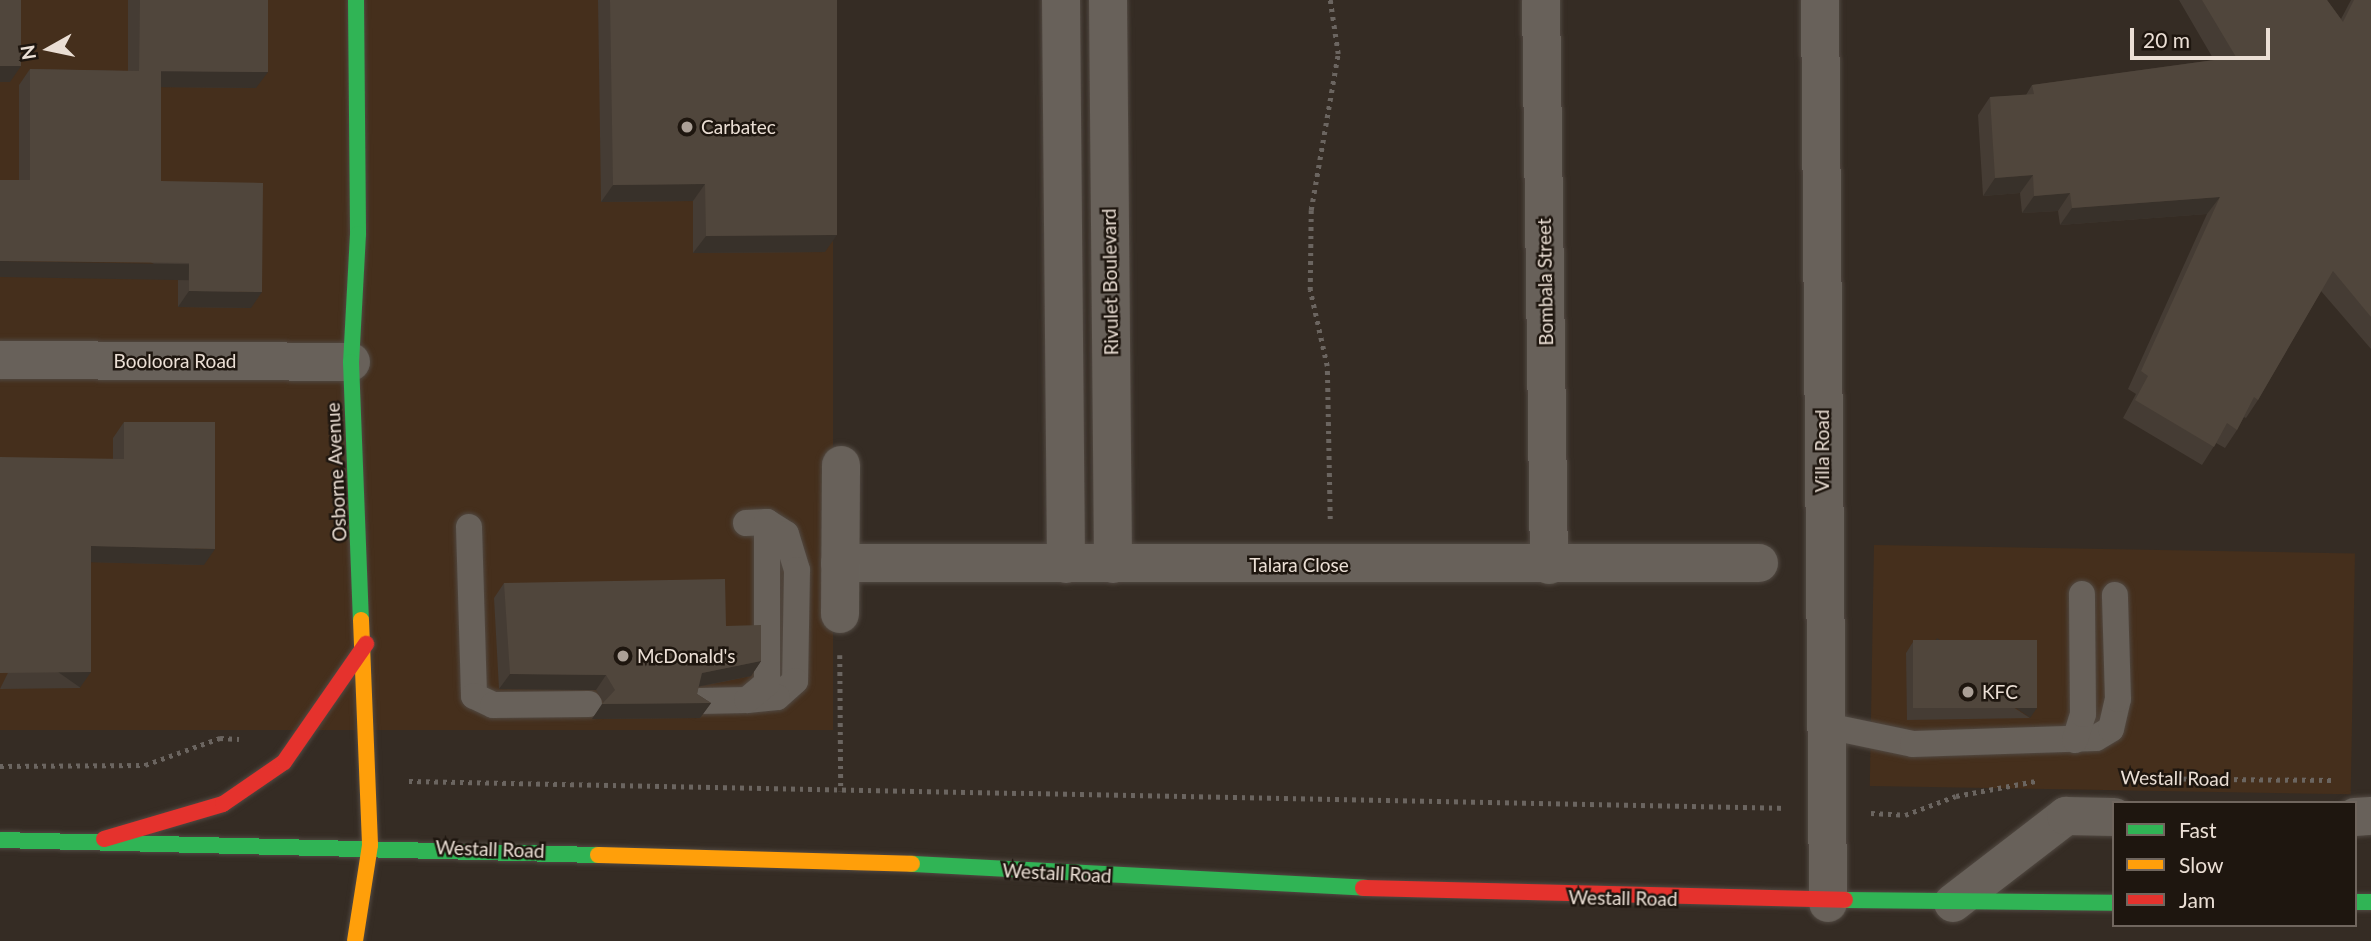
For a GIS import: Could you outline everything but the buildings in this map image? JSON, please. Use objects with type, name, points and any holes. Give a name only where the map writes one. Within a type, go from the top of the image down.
[{"type":"main road","name":"Osborne Avenue","points":[[355,941],[370,845],[366,643],[351,362],[358,234],[356,0]]},
{"type":"main road","points":[[95,842],[223,804],[284,762],[366,643]]},
{"type":"main road","name":"Westall Road","points":[[0,839],[370,845],[888,863],[1508,895],[1828,903],[2112,902]]},
{"type":"street","points":[[1061,0],[1066,564]]},
{"type":"street","name":"Rivulet Boulevard","points":[[1108,0],[1112,564]]},
{"type":"street","name":"Bombala Street","points":[[1541,0],[1549,565]]},
{"type":"street","name":"Villa Road","points":[[1820,0],[1828,903]]},
{"type":"street","name":"Booloora Road","points":[[0,360],[351,362]]},
{"type":"street","points":[[841,466],[841,614]]},
{"type":"street","name":"Talara Close","points":[[840,564],[1330,566],[1759,563]]},
{"type":"street","points":[[1952,903],[2066,816],[2112,817]]},
{"type":"lane","points":[[700,701],[747,700],[761,692],[769,674],[757,522]]},
{"type":"lane","points":[[469,527],[474,696],[492,705],[589,704]]},
{"type":"lane","points":[[2075,740],[2083,714],[2082,594]]},
{"type":"lane","points":[[1827,726],[1913,744],[2075,740],[2111,729],[2118,699],[2115,594]]},
{"type":"path","points":[[1330,0],[1338,54],[1311,210],[1310,290],[1327,366],[1330,566]]},
{"type":"path","points":[[841,614],[841,791]]},
{"type":"path","points":[[474,778],[841,791],[1829,810],[1905,815],[1956,796],[2047,779]]},
{"type":"path","name":"Westall Road","points":[[2127,778],[2344,780]]},
{"type":"shaded area","points":[[0,0],[833,0],[833,730],[0,730]]},
{"type":"shaded area","points":[[1874,545],[2355,553],[2351,794],[1870,786]]},
{"type":"traffic: fast","points":[[356,0],[358,234],[351,362],[361,620]]},
{"type":"traffic: fast","points":[[0,840],[598,855]]},
{"type":"traffic: fast","points":[[912,864],[1363,888]]},
{"type":"traffic: fast","points":[[1845,900],[2112,903]]},
{"type":"traffic: fast","points":[[2357,902],[2371,902]]},
{"type":"traffic: slow","points":[[361,620],[370,845]]},
{"type":"traffic: slow","points":[[355,941],[370,845]]},
{"type":"traffic: slow","points":[[598,855],[912,864]]},
{"type":"traffic: jam","points":[[104,839],[223,804],[284,762],[366,644]]},
{"type":"traffic: jam","points":[[1363,888],[1845,900]]},
{"type":"place","name":"Carbatec","points":[[687,127]]},
{"type":"place","name":"McDonald's","points":[[623,656]]},
{"type":"place","name":"KFC","points":[[1968,692]]}]
